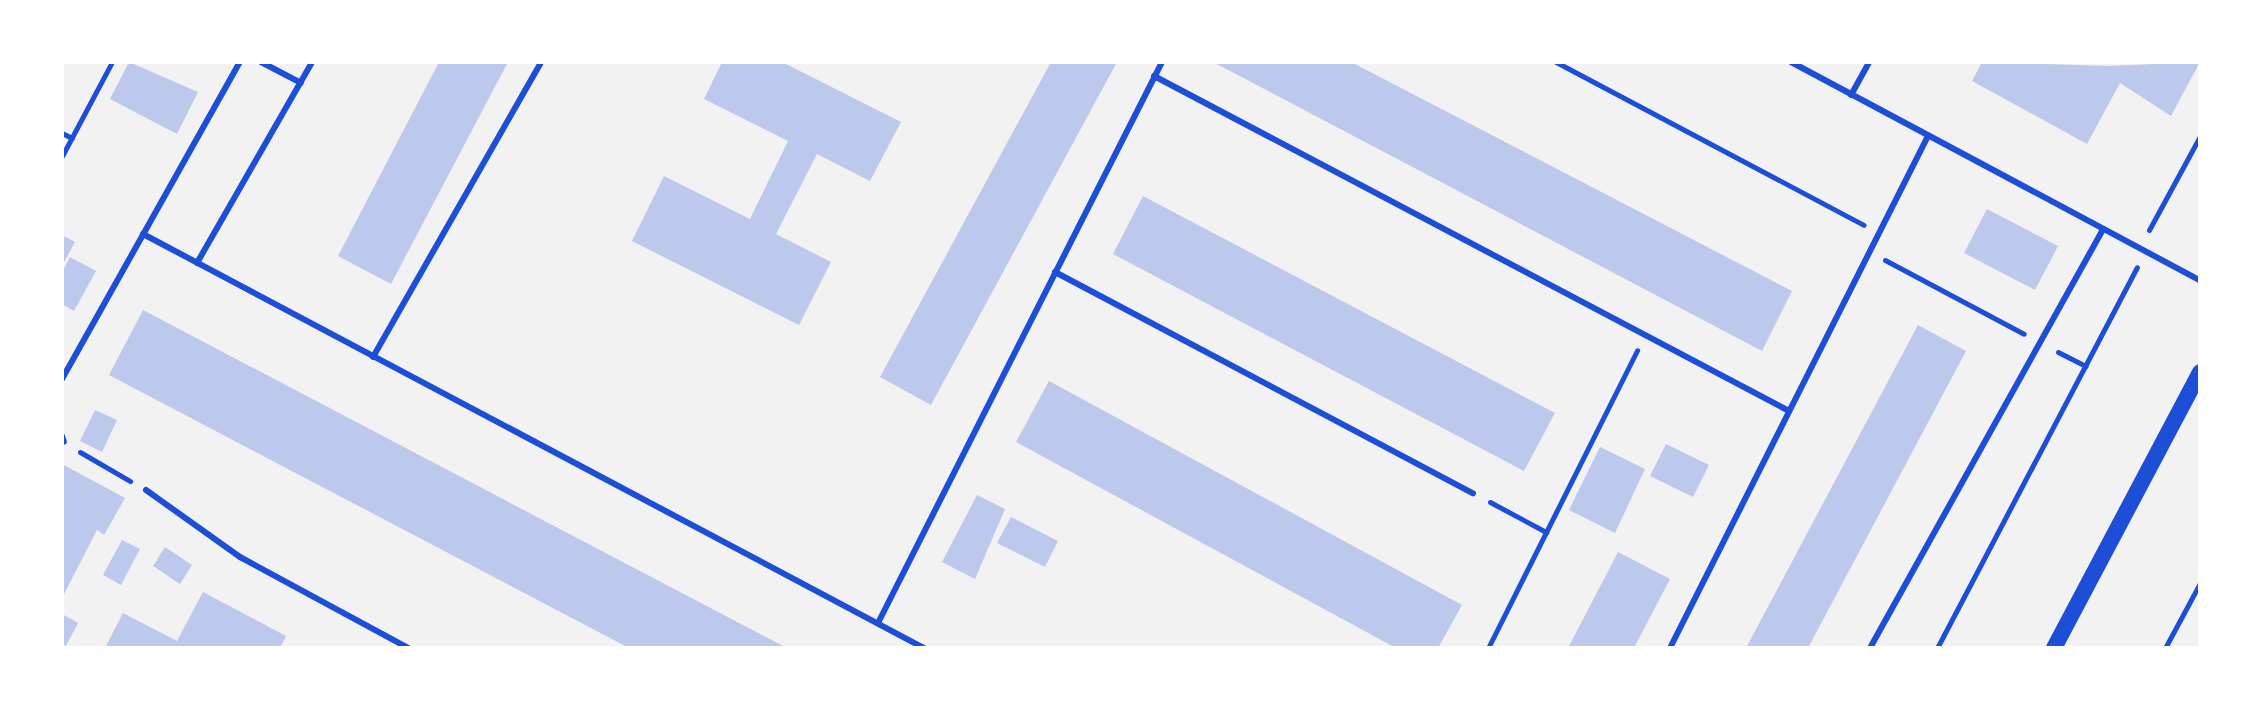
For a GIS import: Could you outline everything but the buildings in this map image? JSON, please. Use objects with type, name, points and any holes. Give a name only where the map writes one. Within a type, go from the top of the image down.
[{"type":"main road","points":[[2054,648],[2200,372]]},
{"type":"lane","points":[[62,379],[240,62]]},
{"type":"lane","points":[[261,62],[301,83]]},
{"type":"lane","points":[[197,263],[312,62]]},
{"type":"lane","points":[[373,357],[541,62]]},
{"type":"lane","points":[[878,623],[1162,62]]},
{"type":"lane","points":[[1791,62],[1927,138],[2200,280]]},
{"type":"lane","points":[[1851,95],[1869,62]]},
{"type":"lane","points":[[1154,76],[1789,411]]},
{"type":"lane","points":[[1670,648],[1927,138]]},
{"type":"lane","points":[[1870,648],[2103,229]]},
{"type":"lane","points":[[143,234],[924,648]]},
{"type":"lane","points":[[1055,272],[1473,493]]},
{"type":"lane","points":[[146,490],[240,557],[408,648]]},
{"type":"path","points":[[62,156],[112,62]]},
{"type":"path","points":[[1556,62],[1879,233]]},
{"type":"path","points":[[62,133],[72,138]]},
{"type":"path","points":[[2146,237],[2200,136]]},
{"type":"path","points":[[1869,252],[2086,366]]},
{"type":"path","points":[[1937,648],[2137,267]]},
{"type":"path","points":[[1488,648],[1645,335]]},
{"type":"path","points":[[63,439],[146,490]]},
{"type":"path","points":[[1473,493],[1546,532]]},
{"type":"path","points":[[2165,648],[2200,583]]}]
